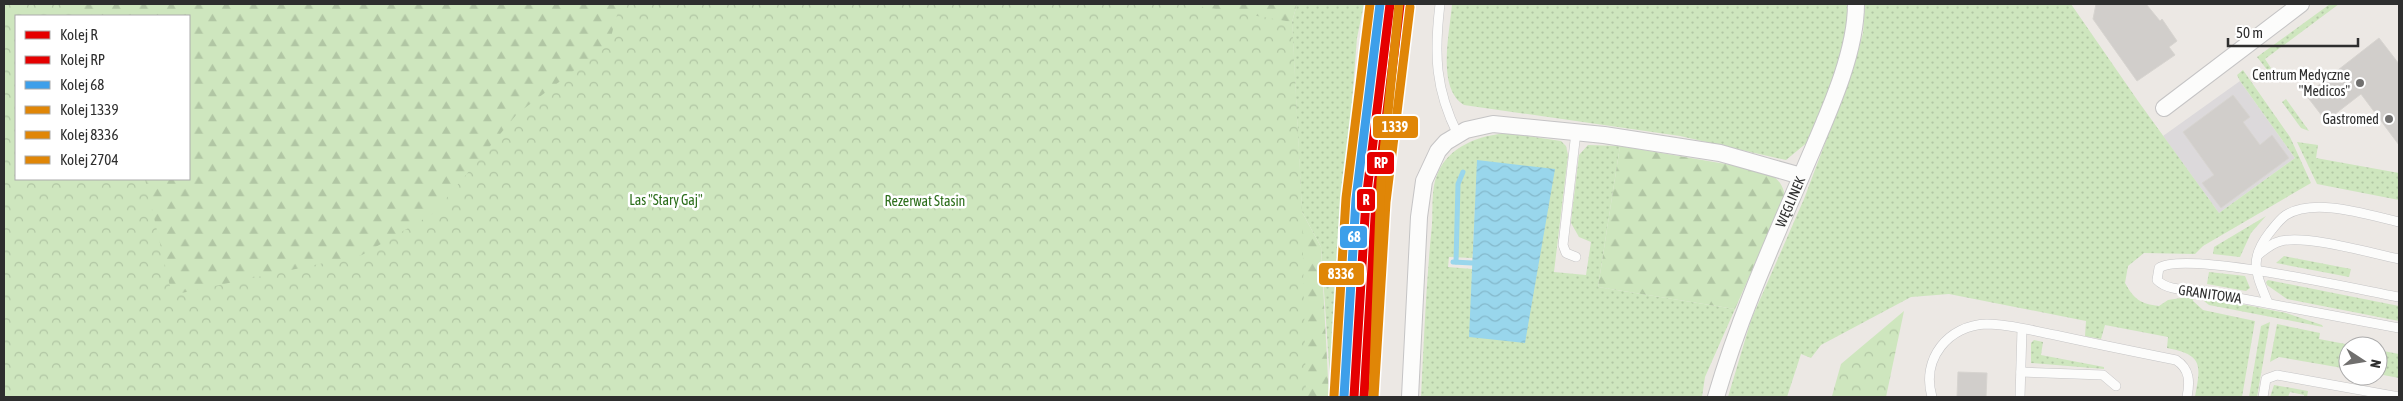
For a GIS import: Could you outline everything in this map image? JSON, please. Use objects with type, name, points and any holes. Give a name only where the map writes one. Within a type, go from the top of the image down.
[{"type":"street","name":"WĘGLINEK","points":[[1716,397],[1744,310],[1817,141],[1848,56],[1856,23],[1856,4]]},
{"type":"street","points":[[2164,108],[2301,4]]},
{"type":"street","points":[[1410,397],[1420,198],[1424,180],[1438,151],[1466,130],[1493,124],[1576,132],[1720,153],[1801,176]]},
{"type":"lane","points":[[1440,4],[1436,34],[1439,87],[1446,111],[1458,135]]},
{"type":"lane","points":[[1576,132],[1563,245],[1566,253],[1576,257]]},
{"type":"lane","points":[[2268,303],[2255,269],[2258,255],[2265,239],[2286,215],[2305,209],[2326,207],[2399,222]]},
{"type":"lane","points":[[2258,255],[2270,245],[2292,240],[2309,241],[2399,260]]},
{"type":"lane","name":"GRANITOWA","points":[[2399,297],[2255,269],[2184,263],[2164,264],[2159,268],[2157,280],[2172,288],[2201,291],[2399,328]]},
{"type":"lane","points":[[1932,397],[1930,366],[1933,356],[1944,341],[1972,327],[1986,324],[2022,328],[2176,360],[2187,371],[2189,378],[2187,397]]},
{"type":"lane","points":[[2020,397],[2022,328]]},
{"type":"lane","points":[[2021,372],[2102,375],[2116,386]]},
{"type":"lane","points":[[2263,397],[2266,379],[2276,375],[2399,397]]},
{"type":"shaded area","points":[[2240,81],[2295,158],[2219,213],[2163,136]]},
{"type":"green space","name":"Rezerwat Stasin","points":[[4,4],[1297,4],[1292,22],[1302,212],[1321,247],[1329,397],[4,397]]},
{"type":"green space","name":"Rezerwat Stasin","points":[[4,4],[68,4],[92,15],[15,15],[15,180],[145,180],[172,295],[362,255],[434,213],[517,114],[609,44],[620,4],[1186,4],[1292,22],[1302,212],[1306,397],[4,397]]},
{"type":"green space","points":[[1297,4],[1364,4],[1357,38],[1330,379],[1321,247],[1302,212],[1292,22]]},
{"type":"green space","points":[[1452,4],[1850,4],[1846,46],[1809,141],[1786,160],[1680,136],[1464,105],[1455,97],[1447,73]]},
{"type":"green space","points":[[1865,4],[2071,4],[2219,213],[2295,158],[2240,81],[2237,75],[2243,70],[2290,137],[2311,183],[2203,246],[2195,254],[2144,253],[2128,266],[2125,283],[2138,300],[2147,304],[2159,306],[2168,300],[2194,296],[2193,301],[2203,310],[2255,321],[2242,397],[2195,397],[2198,376],[2197,363],[2187,354],[2167,348],[2168,337],[2105,325],[2101,339],[2085,336],[2086,321],[1949,294],[1911,297],[1821,345],[1811,358],[1801,354],[1787,397],[1728,397],[1751,320],[1804,199],[1854,66],[1863,33]]},
{"type":"green space","points":[[2330,4],[2339,4],[2265,59],[2271,68],[2268,71],[2257,57]]},
{"type":"green space","points":[[2286,99],[2309,131],[2301,128],[2282,102]]},
{"type":"green space","points":[[1508,133],[1561,141],[1566,146],[1568,155],[1554,272],[1586,275],[1591,242],[1579,237],[1571,223],[1579,155],[1588,145],[1620,146],[1598,287],[1735,309],[1705,377],[1702,397],[1421,397],[1435,181],[1442,165],[1457,149],[1476,140]],"holes":[[[1449,257],[1473,258],[1469,337],[1472,269],[1448,267]]]},
{"type":"green space","points":[[2297,142],[2318,145],[2316,158],[2399,173],[2399,200],[2317,184]]},
{"type":"green space","points":[[1620,146],[1755,169],[1771,175],[1781,184],[1785,195],[1735,309],[1598,287]]},
{"type":"green space","points":[[2266,216],[2251,233],[2240,257],[2213,254],[2214,247]]},
{"type":"green space","points":[[2284,256],[2351,269],[2349,277],[2276,263]]},
{"type":"green space","points":[[2209,272],[2245,276],[2250,288],[2246,291],[2207,284]]},
{"type":"green space","points":[[2268,280],[2399,306],[2399,321],[2287,299],[2267,285],[2266,282]]},
{"type":"green space","points":[[2205,297],[2286,313],[2322,325],[2323,327],[2209,305],[2204,301]]},
{"type":"green space","points":[[1904,311],[1886,397],[1832,396],[1841,364]]},
{"type":"green space","points":[[2270,322],[2257,397],[2249,397],[2261,326]]},
{"type":"green space","points":[[2277,324],[2320,333],[2319,339],[2338,343],[2338,367],[2279,357],[2270,362]]},
{"type":"green space","points":[[2034,340],[2043,342],[2041,355],[2104,367],[2104,369],[2031,363],[2031,343]]},
{"type":"green space","points":[[2388,352],[2399,354],[2399,378],[2388,376]]},
{"type":"green space","points":[[2274,385],[2308,391],[2307,397],[2290,392],[2288,397],[2270,397]]},
{"type":"water","points":[[1477,160],[1555,169],[1525,343],[1469,337]]},
{"type":"building","points":[[2096,4],[2146,4],[2160,21],[2162,19],[2177,41],[2169,47],[2175,55],[2137,81],[2093,19]]},
{"type":"building","name":"Centrum Medyczne \"Medicos\"","points":[[2379,38],[2399,64],[2399,145],[2361,94],[2326,121],[2306,95]]},
{"type":"building","points":[[2233,95],[2250,117],[2243,122],[2260,145],[2272,135],[2289,158],[2221,208],[2202,183],[2214,175],[2183,132]]},
{"type":"building","points":[[1958,372],[1987,373],[1986,397],[1957,397]]},
{"type":"waterway","points":[[1456,262],[1458,184],[1463,172]]},
{"type":"waterway","points":[[1453,262],[1472,263]]},
{"type":"rail line","name":"8336","points":[[1334,396],[1346,198],[1370,4]]},
{"type":"rail line","name":"68","points":[[1344,397],[1356,199],[1380,4]]},
{"type":"rail line","name":"R","points":[[1354,397],[1366,200],[1390,4]]},
{"type":"rail line","name":"2704","points":[[1373,397],[1381,181],[1399,4]]},
{"type":"rail line","name":"RP","points":[[1364,397],[1376,201],[1400,5]]},
{"type":"rail line","name":"1339","points":[[1374,397],[1386,202],[1410,7]]},
{"type":"place","name":"Centrum Medyczne \"Medicos\"","points":[[2360,83]]},
{"type":"place","name":"Gastromed","points":[[2389,119]]},
{"type":"park label","name":"Las \"Stary Gaj\"","points":[[666,200]]}]
